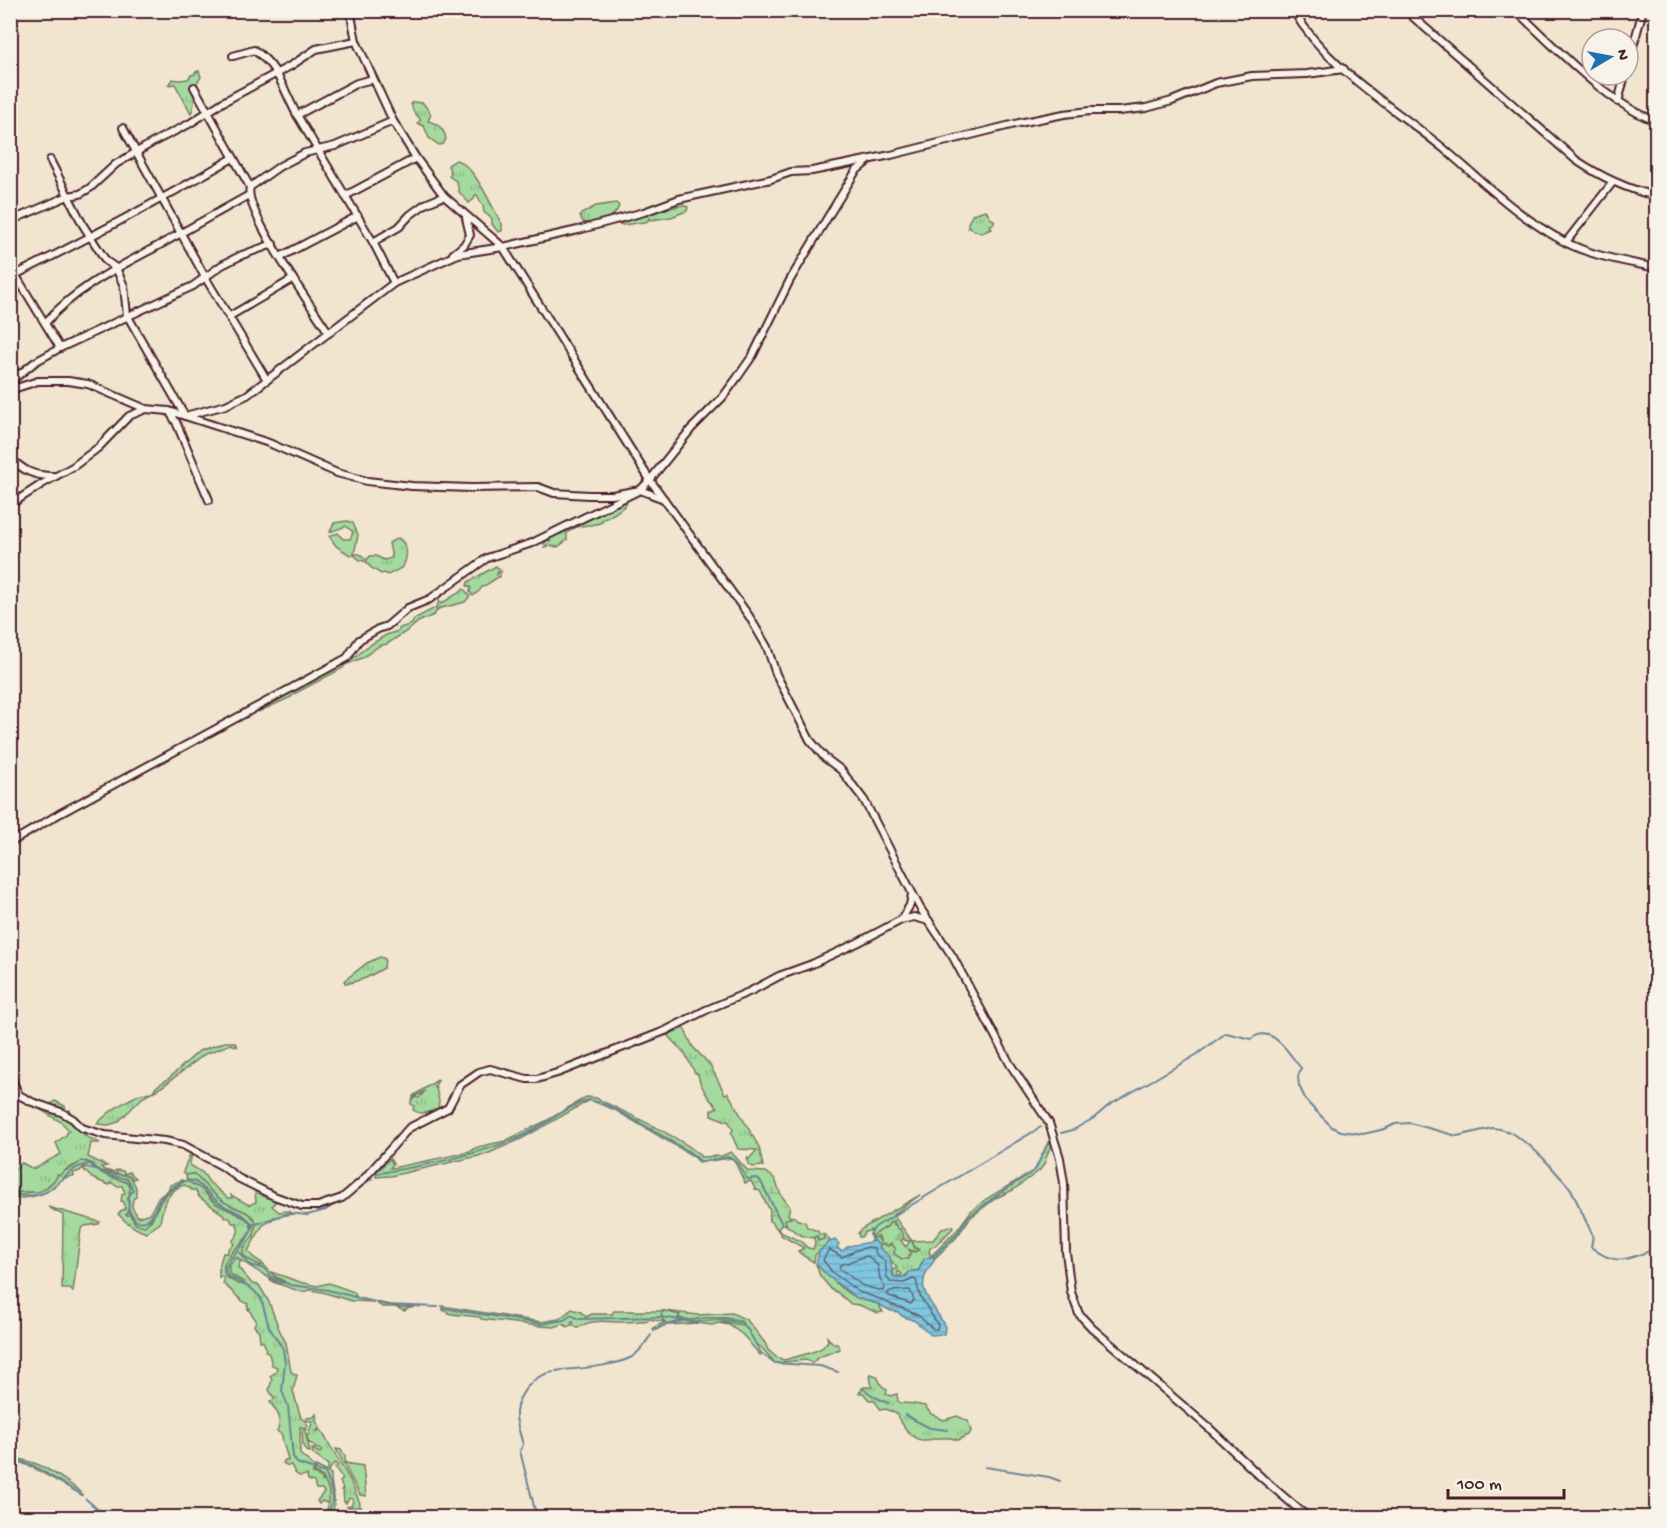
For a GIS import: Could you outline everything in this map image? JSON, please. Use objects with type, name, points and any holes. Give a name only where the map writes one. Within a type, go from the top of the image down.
[{"type":"street","points":[[350,10],[356,41],[393,121],[416,158],[444,196],[503,247],[650,480],[754,623],[767,646],[776,674],[810,740],[825,758],[841,770],[864,800],[912,894],[953,957],[1010,1064],[1053,1132],[1064,1183],[1068,1277],[1074,1304],[1079,1314],[1092,1328],[1208,1427],[1309,1518]]},
{"type":"street","points":[[1293,10],[1321,47],[1344,69],[1540,228],[1591,254],[1656,268]]},
{"type":"street","points":[[1407,13],[1417,10]]},
{"type":"street","points":[[1515,10],[1618,102],[1641,116],[1656,121]]},
{"type":"street","points":[[1638,27],[1643,10]]},
{"type":"street","points":[[1407,13],[1576,160],[1624,187],[1656,196]]},
{"type":"street","points":[[10,221],[68,196],[80,194],[116,164],[278,73],[316,49],[356,41]]},
{"type":"street","points":[[233,56],[254,50],[278,73],[285,93],[297,115],[373,242],[394,283]]},
{"type":"street","points":[[185,416],[226,405],[247,395],[394,283],[458,254],[503,247],[578,230],[644,212],[680,199],[771,179],[791,172],[812,171],[872,159],[982,131],[1059,115],[1146,108],[1216,83],[1252,76],[1307,74],[1344,69]]},
{"type":"street","points":[[297,115],[357,83],[373,79]]},
{"type":"street","points":[[194,87],[250,187],[249,195],[253,210],[293,279],[329,333]]},
{"type":"street","points":[[1618,102],[1622,87]]},
{"type":"street","points":[[250,187],[280,166],[305,153],[353,139],[393,121]]},
{"type":"street","points":[[123,128],[205,277],[267,380]]},
{"type":"street","points":[[15,275],[163,199],[233,158]]},
{"type":"street","points":[[345,196],[416,158]]},
{"type":"street","points":[[10,843],[59,814],[347,658],[359,640],[395,621],[408,608],[430,599],[487,558],[532,543],[640,490],[737,378],[753,355],[790,280],[841,195],[856,171],[872,159]]},
{"type":"street","points":[[50,160],[83,225],[106,261],[116,268],[124,286],[127,315],[185,416]]},
{"type":"street","points":[[1566,242],[1613,182]]},
{"type":"street","points":[[46,322],[59,307],[116,268],[249,195]]},
{"type":"street","points":[[373,242],[399,227],[425,204],[444,196]]},
{"type":"street","points":[[448,258],[464,246],[470,235],[465,215]]},
{"type":"street","points":[[280,257],[357,216]]},
{"type":"street","points":[[10,382],[35,362],[60,348],[193,286],[222,265],[242,255],[273,244]]},
{"type":"street","points":[[10,266],[60,348]]},
{"type":"street","points":[[230,316],[293,279]]},
{"type":"street","points":[[10,390],[38,381],[88,384],[146,409],[169,411],[269,443],[337,473],[367,481],[412,486],[538,487],[554,493],[589,495],[612,495],[640,490],[664,499]]},
{"type":"street","points":[[10,505],[74,466],[99,447],[129,416],[146,409]]},
{"type":"street","points":[[169,411],[176,422],[209,500]]},
{"type":"street","points":[[10,457],[31,474],[57,476]]},
{"type":"street","points":[[901,920],[910,905],[912,894]]},
{"type":"street","points":[[10,1075],[19,1095],[61,1112],[82,1128],[105,1136],[165,1141],[183,1145],[222,1166],[238,1178],[274,1196],[302,1206],[318,1206],[342,1198],[363,1181],[410,1128],[448,1108],[460,1084],[479,1072],[490,1070],[527,1079],[537,1079],[557,1073],[665,1031],[779,976],[848,947],[901,920],[914,917],[929,921]]},
{"type":"green space","points":[[199,71],[201,77],[196,86],[191,113],[175,84],[168,85],[172,79],[188,79]]},
{"type":"green space","points":[[411,103],[423,103],[431,114],[428,121],[437,124],[442,129],[446,139],[443,144],[439,145],[429,138],[424,126],[417,123],[421,120],[413,111]]},
{"type":"green space","points":[[456,160],[470,170],[476,178],[502,224],[502,231],[498,232],[492,224],[492,219],[484,212],[477,195],[469,203],[459,192],[457,182],[449,176],[451,174],[448,165]]},
{"type":"green space","points":[[616,203],[619,206],[617,211],[604,220],[593,223],[583,222],[580,216],[596,206]]},
{"type":"green space","points":[[683,205],[688,207],[687,211],[671,217],[652,220],[649,217],[645,222],[619,224],[646,214]]},
{"type":"green space","points":[[986,210],[990,218],[994,220],[994,224],[990,225],[992,229],[988,230],[988,228],[987,231],[981,233],[968,228],[973,214]]},
{"type":"green space","points":[[623,501],[627,503],[602,522],[579,526],[571,530],[567,533],[567,540],[558,547],[544,547],[551,541],[548,540],[544,544],[543,541]]},
{"type":"green space","points":[[347,521],[353,523],[358,535],[354,554],[360,554],[367,560],[370,556],[384,560],[392,558],[389,543],[398,538],[404,544],[406,551],[403,567],[388,575],[381,574],[370,567],[367,562],[336,546],[329,536],[338,533],[343,539],[350,539],[353,532],[346,526],[330,532],[334,523]]},
{"type":"green space","points":[[496,566],[499,569],[497,574],[501,571],[500,576],[473,596],[470,592],[471,587],[467,586],[468,582]]},
{"type":"green space","points":[[464,589],[470,596],[465,602],[438,609],[434,615],[418,622],[387,644],[379,646],[362,658],[345,665],[291,697],[258,712],[266,705],[357,656],[386,635],[412,624],[414,619],[437,607],[439,600],[441,604]]},
{"type":"green space","points":[[380,957],[385,959],[384,968],[366,978],[346,984],[344,981],[367,963]]},
{"type":"green space","points":[[684,1028],[693,1047],[710,1065],[725,1094],[728,1093],[759,1147],[763,1166],[752,1167],[748,1164],[747,1157],[748,1160],[757,1150],[738,1149],[729,1122],[711,1115],[711,1110],[718,1107],[705,1092],[698,1074],[695,1073],[685,1054],[667,1035]]},
{"type":"green space","points":[[225,1042],[234,1042],[238,1047],[231,1044],[205,1054],[163,1086],[142,1098],[118,1122],[108,1125],[97,1124],[123,1103],[139,1095],[152,1092],[199,1051]]},
{"type":"green space","points":[[439,1079],[434,1087],[439,1101],[438,1108],[423,1113],[413,1110],[414,1106],[411,1101],[416,1097],[419,1098],[425,1091],[413,1098],[413,1096]]},
{"type":"green space","points":[[586,1097],[596,1098],[652,1126],[683,1143],[701,1157],[722,1156],[731,1152],[748,1171],[766,1172],[775,1179],[781,1195],[790,1207],[788,1214],[791,1218],[785,1219],[786,1225],[782,1223],[778,1229],[780,1232],[813,1249],[814,1237],[817,1236],[818,1241],[824,1239],[826,1235],[830,1241],[815,1255],[814,1262],[810,1260],[798,1251],[804,1248],[782,1236],[769,1221],[770,1211],[760,1191],[755,1189],[751,1181],[745,1183],[733,1158],[699,1162],[693,1156],[615,1110],[590,1100],[521,1139],[487,1154],[391,1176],[376,1177],[377,1171],[390,1159],[393,1164],[390,1168],[392,1168],[465,1153],[478,1147],[505,1141],[548,1120]]},
{"type":"green space","points":[[55,1101],[65,1106],[66,1111],[70,1110],[70,1116],[85,1136],[100,1143],[91,1143],[88,1157],[107,1166],[101,1167],[104,1170],[113,1172],[116,1170],[117,1172],[118,1170],[125,1174],[129,1172],[136,1178],[98,1171],[130,1185],[129,1207],[126,1215],[130,1215],[136,1224],[151,1221],[164,1196],[187,1180],[203,1190],[212,1201],[248,1220],[252,1229],[228,1259],[225,1276],[239,1284],[228,1268],[235,1257],[241,1260],[238,1267],[252,1284],[259,1285],[269,1302],[286,1343],[291,1372],[297,1375],[293,1391],[301,1418],[308,1426],[305,1431],[310,1452],[306,1451],[303,1446],[302,1431],[305,1428],[300,1427],[300,1454],[315,1467],[313,1474],[322,1478],[322,1482],[323,1480],[327,1485],[329,1504],[322,1501],[319,1504],[317,1501],[324,1492],[322,1489],[316,1489],[314,1482],[308,1480],[307,1475],[299,1476],[291,1465],[283,1463],[285,1460],[288,1461],[282,1435],[277,1431],[280,1423],[279,1416],[270,1402],[276,1398],[269,1390],[272,1380],[270,1376],[276,1372],[277,1367],[272,1365],[263,1341],[260,1341],[259,1331],[254,1326],[256,1320],[248,1309],[250,1309],[248,1304],[223,1284],[222,1276],[219,1278],[219,1266],[223,1253],[228,1253],[238,1233],[236,1223],[232,1223],[230,1218],[224,1217],[199,1197],[196,1191],[185,1185],[174,1190],[166,1200],[160,1223],[146,1233],[134,1228],[118,1214],[125,1210],[124,1202],[121,1201],[125,1193],[122,1186],[116,1186],[111,1182],[109,1185],[92,1178],[82,1168],[94,1169],[93,1165],[86,1161],[68,1168],[41,1192],[11,1193],[11,1170],[13,1172],[22,1163],[33,1169],[61,1154],[56,1143],[69,1130],[61,1122],[41,1110]]},
{"type":"green space","points":[[1049,1141],[1050,1147],[1040,1170],[970,1218],[956,1238],[935,1258],[931,1256],[957,1230],[971,1211],[986,1199],[1035,1170]]},
{"type":"green space","points":[[196,1154],[191,1157],[190,1165],[203,1173],[209,1182],[228,1198],[232,1198],[231,1195],[249,1205],[256,1202],[255,1190],[260,1189],[263,1196],[267,1195],[277,1200],[272,1206],[279,1212],[288,1211],[293,1214],[274,1217],[263,1225],[248,1251],[263,1266],[252,1262],[242,1254],[243,1249],[254,1235],[256,1222],[253,1218],[227,1204],[194,1174],[186,1175],[183,1172],[189,1156]]},
{"type":"green space","points":[[81,1161],[91,1163],[104,1172],[130,1176],[136,1187],[136,1197],[133,1199],[132,1207],[138,1217],[150,1213],[158,1198],[168,1190],[170,1185],[185,1181],[161,1198],[155,1214],[145,1226],[136,1224],[128,1212],[130,1185],[128,1182],[102,1173],[90,1164],[73,1173],[74,1176],[63,1179],[41,1194],[11,1199],[11,1193],[36,1192],[45,1189],[57,1177],[57,1174],[60,1175]]},
{"type":"green space","points":[[194,1174],[228,1205],[246,1212],[253,1218],[256,1222],[254,1235],[243,1249],[242,1256],[261,1266],[264,1265],[274,1276],[286,1283],[268,1277],[236,1257],[228,1267],[230,1274],[242,1281],[244,1285],[225,1276],[224,1264],[252,1229],[250,1222],[243,1216],[216,1204],[203,1190],[187,1181],[186,1175]]},
{"type":"green space","points":[[920,1195],[893,1215],[912,1241],[933,1240],[942,1229],[952,1226],[953,1228],[935,1246],[931,1247],[929,1251],[931,1256],[922,1262],[919,1270],[910,1272],[904,1277],[899,1276],[902,1274],[898,1271],[897,1277],[894,1277],[893,1270],[897,1268],[875,1241],[871,1240],[871,1230],[859,1237],[858,1233]],"holes":[[[894,1221],[897,1229],[900,1229],[904,1240],[913,1242],[914,1247],[919,1250],[915,1252],[908,1249],[910,1254],[905,1258],[898,1256],[896,1248],[892,1245],[897,1233],[892,1232],[892,1241],[889,1246],[880,1242],[877,1237],[873,1237],[889,1226],[890,1222]]]},
{"type":"green space","points":[[48,1207],[100,1222],[81,1229],[73,1292],[70,1289],[62,1289],[63,1215]]},
{"type":"green space","points":[[793,1216],[805,1222],[807,1227],[824,1235],[824,1239],[818,1241],[817,1236],[813,1238],[800,1235],[786,1225],[785,1219]]},
{"type":"green space","points":[[894,1221],[897,1229],[900,1229],[904,1238],[901,1241],[906,1247],[912,1241],[914,1247],[919,1250],[915,1252],[908,1249],[911,1252],[908,1259],[902,1259],[894,1254],[895,1248],[891,1243],[887,1246],[881,1245],[879,1236],[873,1238],[872,1236]]},
{"type":"green space","points":[[816,1264],[841,1288],[857,1298],[878,1304],[883,1312],[878,1313],[851,1304],[832,1290],[820,1276]]},
{"type":"green space","points":[[271,1272],[317,1286],[329,1283],[354,1292],[357,1298],[400,1307],[415,1307],[405,1311],[395,1307],[382,1307],[375,1302],[352,1301],[322,1292],[310,1290],[302,1292],[273,1282],[265,1274],[279,1284],[284,1281]]},
{"type":"green space","points":[[442,1306],[541,1322],[559,1319],[572,1309],[581,1312],[586,1317],[592,1314],[612,1314],[614,1311],[673,1312],[663,1320],[665,1322],[649,1319],[631,1322],[596,1322],[578,1328],[574,1326],[573,1321],[568,1327],[563,1324],[554,1327],[451,1314],[443,1310]]},
{"type":"green space","points":[[664,1311],[680,1315],[678,1318],[682,1319],[722,1318],[740,1320],[744,1325],[723,1322],[712,1325],[697,1323],[669,1325],[663,1320],[661,1314]]},
{"type":"green space","points":[[673,1312],[698,1315],[732,1313],[747,1320],[768,1350],[784,1360],[822,1348],[828,1341],[827,1337],[840,1349],[819,1357],[812,1363],[807,1360],[775,1363],[761,1347],[757,1345],[760,1355],[743,1335],[729,1325],[719,1323],[742,1323],[727,1318],[685,1320]]},
{"type":"green space","points":[[665,1322],[667,1324],[654,1331],[653,1328]]},
{"type":"green space","points":[[871,1374],[877,1376],[881,1385],[887,1390],[886,1394],[890,1396],[897,1394],[900,1403],[925,1406],[931,1414],[944,1420],[957,1416],[968,1421],[971,1431],[969,1435],[958,1440],[916,1438],[910,1434],[897,1414],[886,1409],[881,1410],[874,1400],[869,1400],[863,1393],[859,1393],[864,1387],[872,1387]]},
{"type":"green space","points":[[316,1414],[315,1420],[320,1427],[317,1431],[321,1430],[349,1478],[360,1503],[359,1506],[362,1507],[346,1507],[352,1505],[353,1499],[349,1498],[346,1503],[344,1502],[340,1482],[343,1479],[335,1468],[338,1466],[335,1463],[328,1471],[328,1465],[313,1454],[312,1449],[320,1453],[322,1450],[314,1448],[315,1446],[308,1442],[307,1437],[313,1421],[305,1421]]},
{"type":"green space","points":[[336,1449],[341,1450],[345,1456],[345,1463],[363,1466],[366,1496],[360,1495]]},
{"type":"green space","points":[[10,1455],[39,1465],[61,1477],[82,1495],[32,1467],[11,1459]]},
{"type":"green space","points":[[316,1466],[331,1474],[334,1506],[330,1517],[314,1517],[327,1511],[329,1491],[323,1477],[315,1473]]},
{"type":"water","points":[[835,1240],[839,1244],[837,1248],[842,1251],[849,1246],[875,1241],[890,1257],[893,1276],[896,1278],[919,1270],[924,1259],[934,1256],[934,1261],[924,1280],[924,1288],[945,1327],[944,1334],[931,1335],[915,1321],[898,1312],[857,1298],[829,1277],[816,1264],[819,1252],[827,1243]]},
{"type":"waterway","points":[[1061,1133],[1073,1130],[1094,1118],[1108,1106],[1196,1055],[1226,1033],[1251,1039],[1259,1035],[1266,1035],[1280,1042],[1301,1068],[1298,1076],[1299,1086],[1307,1102],[1332,1127],[1341,1131],[1363,1134],[1395,1124],[1410,1123],[1457,1136],[1492,1128],[1510,1132],[1544,1159],[1571,1189],[1593,1236],[1591,1247],[1600,1254],[1616,1259],[1631,1258],[1656,1249]]},
{"type":"waterway","points":[[379,1173],[451,1159],[487,1149],[520,1137],[572,1107],[589,1100],[630,1117],[689,1151],[700,1161],[732,1158],[747,1179],[760,1180],[782,1224]]},
{"type":"waterway","points":[[872,1242],[870,1234],[875,1227],[1041,1127]]},
{"type":"waterway","points":[[934,1256],[957,1234],[968,1217],[1035,1170],[1049,1141]]},
{"type":"waterway","points":[[10,1195],[45,1193],[73,1170],[90,1164],[102,1173],[128,1179],[133,1190],[128,1198],[129,1210],[136,1221],[142,1222],[150,1218],[167,1192],[175,1185],[189,1180],[200,1185],[218,1202],[242,1214],[250,1221],[253,1225],[251,1231],[225,1269],[228,1276],[252,1289],[261,1298],[269,1327],[283,1349],[285,1363],[282,1391],[288,1406],[293,1457],[297,1463],[325,1473],[330,1485],[332,1502],[322,1518]]},
{"type":"waterway","points":[[363,1183],[372,1179]]},
{"type":"waterway","points":[[253,1225],[289,1213],[307,1215],[326,1210],[340,1201]]},
{"type":"waterway","points":[[238,1251],[250,1265],[265,1269],[271,1277],[291,1285],[328,1290],[386,1305],[438,1307]]},
{"type":"waterway","points":[[443,1308],[542,1324],[564,1320],[572,1315],[578,1319],[661,1317],[693,1322],[722,1320],[741,1322],[761,1353],[775,1363],[820,1366],[838,1372]]},
{"type":"waterway","points":[[654,1331],[662,1326],[682,1321]]},
{"type":"waterway","points":[[556,1371],[605,1365],[632,1357],[651,1335]]},
{"type":"waterway","points":[[537,1518],[520,1451],[523,1445],[516,1412],[520,1398],[528,1386],[539,1377],[553,1372]]},
{"type":"waterway","points":[[862,1388],[888,1403]]},
{"type":"waterway","points":[[905,1415],[930,1428],[947,1430]]},
{"type":"waterway","points":[[10,1457],[34,1466],[82,1495]]},
{"type":"waterway","points":[[985,1467],[1049,1477],[1060,1481]]},
{"type":"waterway","points":[[86,1499],[107,1518]]}]
